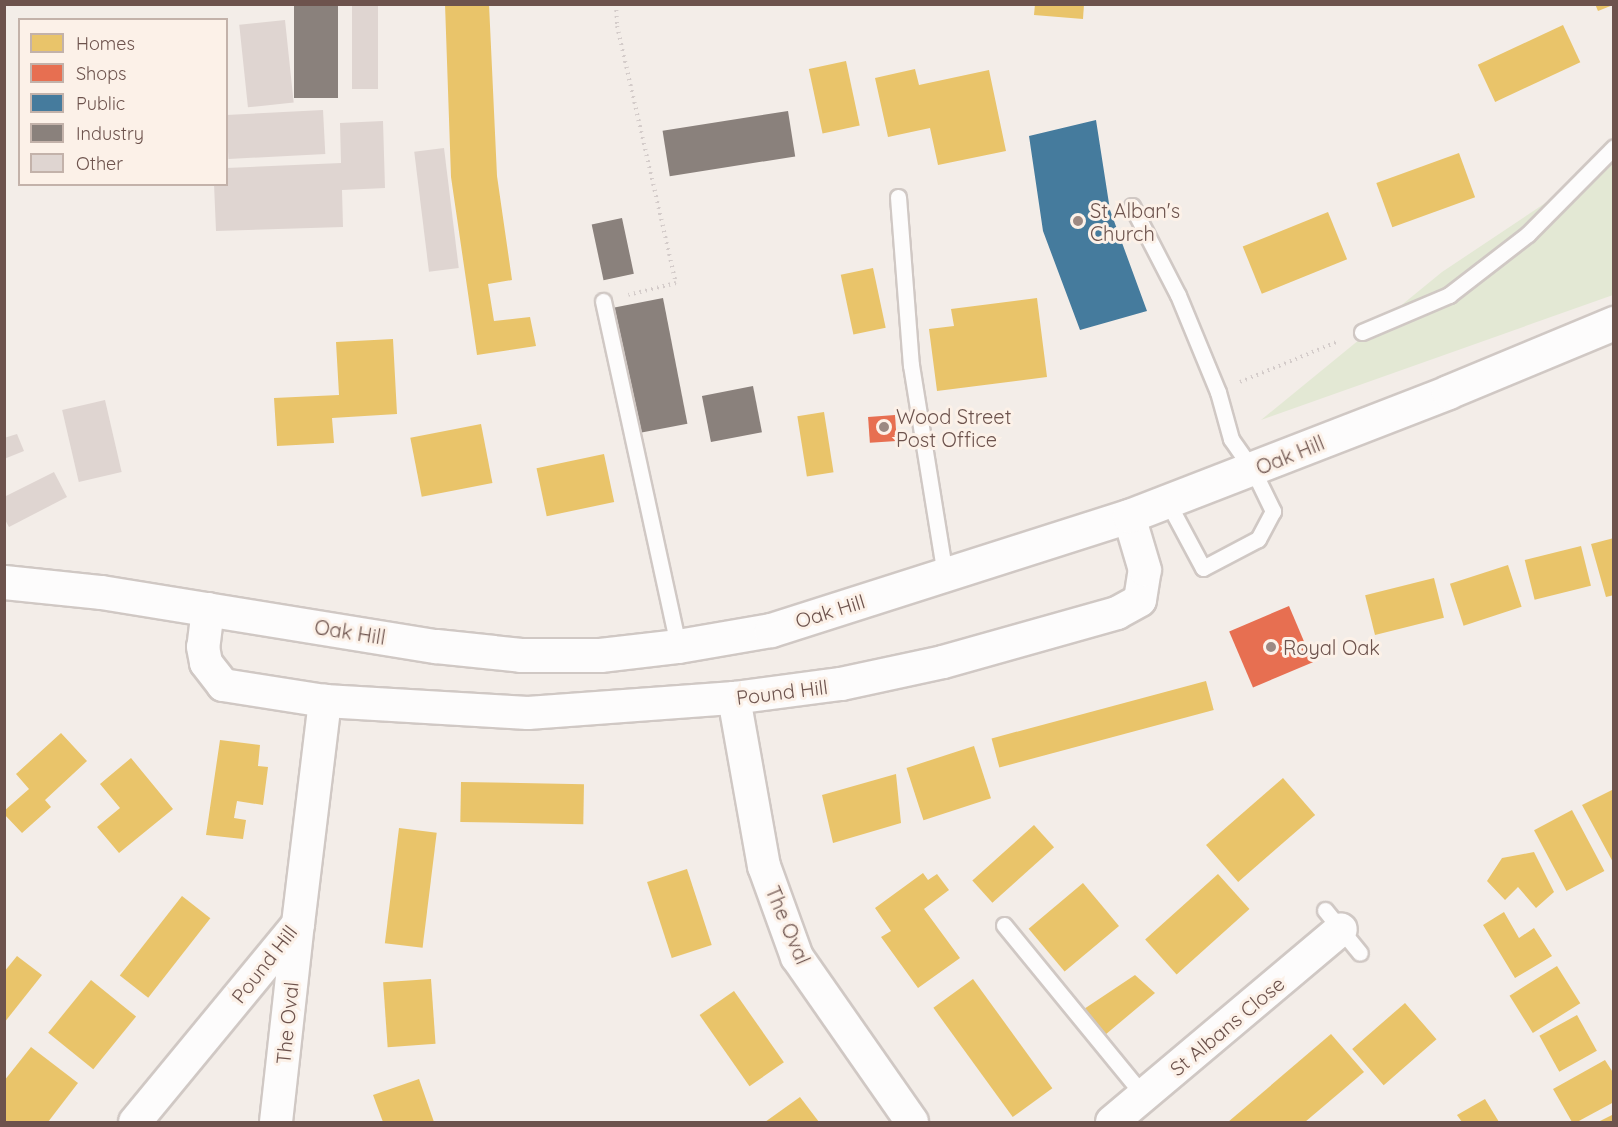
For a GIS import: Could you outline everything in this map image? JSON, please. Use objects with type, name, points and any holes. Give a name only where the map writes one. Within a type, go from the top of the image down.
[{"type":"street","name":"Oak Hill","points":[[4,582],[101,592],[436,646],[521,655],[600,655],[678,646],[771,630],[1129,516],[1611,331]]},
{"type":"street","name":"Pound Hill","points":[[208,609],[203,647],[206,663],[222,685],[325,701],[528,713],[734,698],[841,684],[943,662],[1117,613],[1140,600],[1145,570],[1129,516]]},
{"type":"street","name":"The Oval","points":[[734,698],[764,866],[797,957],[912,1122]]},
{"type":"street","name":"Pound Hill","points":[[145,1119],[298,924],[325,701]]},
{"type":"street","name":"St Albans Close","points":[[1112,1122],[1144,1096],[1333,919]]},
{"type":"street","name":"The Oval","points":[[276,1122],[298,924]]},
{"type":"lane","points":[[1362,332],[1449,295],[1528,234],[1614,147]]},
{"type":"lane","points":[[898,197],[911,365],[945,575]]},
{"type":"lane","points":[[1131,206],[1178,295],[1218,392],[1231,439],[1253,470],[1273,512],[1258,539],[1203,568],[1167,501]]},
{"type":"lane","points":[[603,301],[678,646]]},
{"type":"lane","points":[[1333,919],[1360,953]]},
{"type":"lane","points":[[1004,925],[1144,1096]]},
{"type":"path","points":[[603,301],[676,283],[617,26],[616,4]]},
{"type":"path","points":[[1218,392],[1362,332]]},
{"type":"green space","points":[[1613,158],[1613,295],[1261,420],[1442,272]]},
{"type":"building: Homes","points":[[445,4],[489,4],[497,176],[512,280],[488,284],[494,321],[530,317],[536,346],[477,355],[451,177]]},
{"type":"building: Homes","points":[[1035,4],[1084,4],[1083,19],[1034,15]]},
{"type":"building: Homes","points":[[1595,4],[1613,4],[1613,5],[1598,11]]},
{"type":"building: Homes","points":[[1563,25],[1580,62],[1495,102],[1478,65]]},
{"type":"building: Homes","points":[[846,61],[860,126],[823,133],[809,69]]},
{"type":"building: Homes","points":[[915,69],[919,85],[989,70],[1006,151],[938,165],[930,128],[888,137],[875,78]]},
{"type":"building: Homes","points":[[1459,153],[1475,197],[1392,227],[1376,183]]},
{"type":"building: Homes","points":[[1328,212],[1347,259],[1262,294],[1243,246]]},
{"type":"building: Homes","points":[[873,268],[886,328],[853,335],[841,275]]},
{"type":"building: Homes","points":[[1037,298],[1047,377],[937,391],[929,329],[954,326],[951,309]]},
{"type":"building: Homes","points":[[393,339],[397,414],[332,418],[334,443],[277,446],[274,398],[339,395],[336,342]]},
{"type":"building: Homes","points":[[824,412],[834,472],[807,476],[797,416]]},
{"type":"building: Homes","points":[[481,424],[492,483],[422,497],[410,438]]},
{"type":"building: Homes","points":[[604,454],[614,502],[547,516],[537,468]]},
{"type":"building: Homes","points":[[1614,538],[1614,595],[1606,597],[1591,544]]},
{"type":"building: Homes","points":[[1581,546],[1591,586],[1535,600],[1525,560]]},
{"type":"building: Homes","points":[[1508,565],[1522,607],[1464,626],[1450,584]]},
{"type":"building: Homes","points":[[1434,578],[1444,618],[1375,635],[1365,595]]},
{"type":"building: Homes","points":[[1206,681],[1214,710],[999,767],[992,738]]},
{"type":"building: Homes","points":[[61,733],[87,761],[45,800],[51,807],[22,833],[4,814],[4,811],[29,789],[16,774]]},
{"type":"building: Homes","points":[[220,740],[260,745],[258,766],[268,767],[263,805],[237,801],[234,818],[246,820],[243,839],[206,835]]},
{"type":"building: Homes","points":[[974,746],[991,798],[923,820],[906,768]]},
{"type":"building: Homes","points":[[131,758],[173,809],[119,853],[97,827],[120,808],[100,784]]},
{"type":"building: Homes","points":[[896,774],[901,823],[833,843],[822,795]]},
{"type":"building: Homes","points":[[1283,778],[1315,815],[1238,882],[1206,845]]},
{"type":"building: Homes","points":[[461,782],[584,784],[583,824],[460,822]]},
{"type":"building: Homes","points":[[1614,789],[1614,864],[1582,805]]},
{"type":"building: Homes","points":[[1572,810],[1604,871],[1566,891],[1534,830]]},
{"type":"building: Homes","points":[[1034,825],[1054,847],[992,903],[972,881]]},
{"type":"building: Homes","points":[[399,828],[437,833],[423,948],[385,943]]},
{"type":"building: Homes","points":[[1534,852],[1554,892],[1536,908],[1518,887],[1505,900],[1487,881],[1502,858]]},
{"type":"building: Homes","points":[[687,869],[712,945],[672,958],[647,882]]},
{"type":"building: Homes","points":[[923,873],[928,880],[937,874],[949,890],[924,909],[960,958],[918,988],[881,937],[891,931],[875,908]]},
{"type":"building: Homes","points":[[1218,874],[1249,909],[1177,975],[1145,940]]},
{"type":"building: Homes","points":[[1083,883],[1119,926],[1065,972],[1029,929]]},
{"type":"building: Homes","points":[[182,896],[210,918],[148,998],[120,976]]},
{"type":"building: Homes","points":[[1504,912],[1519,938],[1534,928],[1552,956],[1515,978],[1483,925]]},
{"type":"building: Homes","points":[[17,956],[42,975],[4,1023],[4,972]]},
{"type":"building: Homes","points":[[1557,966],[1580,1003],[1533,1033],[1510,996]]},
{"type":"building: Homes","points":[[1135,975],[1155,993],[1105,1035],[1084,1009]]},
{"type":"building: Homes","points":[[431,979],[436,1044],[388,1047],[383,982]]},
{"type":"building: Homes","points":[[973,979],[1052,1088],[1013,1117],[933,1008]]},
{"type":"building: Homes","points":[[91,980],[136,1017],[93,1069],[48,1033]]},
{"type":"building: Homes","points":[[734,991],[784,1062],[749,1086],[700,1015]]},
{"type":"building: Homes","points":[[1405,1003],[1436,1039],[1384,1085],[1352,1049]]},
{"type":"building: Homes","points":[[1577,1015],[1597,1051],[1559,1072],[1539,1036]]},
{"type":"building: Homes","points":[[1331,1034],[1364,1072],[1305,1122],[1228,1122]]},
{"type":"building: Homes","points":[[31,1047],[78,1083],[48,1122],[4,1122],[4,1081]]},
{"type":"building: Homes","points":[[1605,1060],[1614,1074],[1614,1102],[1577,1122],[1572,1122],[1553,1089]]},
{"type":"building: Homes","points":[[419,1079],[434,1122],[383,1122],[373,1095]]},
{"type":"building: Homes","points":[[800,1097],[819,1122],[765,1122]]},
{"type":"building: Homes","points":[[1485,1099],[1499,1122],[1462,1122],[1457,1115]]},
{"type":"building: Homes","points":[[1614,1114],[1614,1122],[1598,1122]]},
{"type":"building: Shops","points":[[895,415],[897,441],[870,443],[868,417]]},
{"type":"building: Shops","name":"Royal Oak","points":[[1289,606],[1313,662],[1253,688],[1229,631]]},
{"type":"building: Public","name":"St Alban's Church","points":[[1096,120],[1110,210],[1147,311],[1080,330],[1043,231],[1029,136]]},
{"type":"building: Industry","points":[[294,5],[338,5],[338,98],[294,98]]},
{"type":"building: Industry","points":[[788,111],[795,156],[670,176],[663,131]]},
{"type":"building: Industry","points":[[622,218],[634,274],[604,280],[592,224]]},
{"type":"building: Industry","points":[[663,298],[687,424],[636,434],[612,308]]},
{"type":"building: Industry","points":[[753,386],[762,432],[711,442],[702,396]]},
{"type":"building: Other","points":[[352,4],[378,4],[378,89],[352,89]]},
{"type":"building: Other","points":[[285,20],[294,103],[248,107],[239,25]]},
{"type":"building: Other","points":[[323,110],[325,154],[228,159],[228,115]]},
{"type":"building: Other","points":[[383,121],[385,188],[342,190],[343,227],[216,231],[214,186],[228,186],[228,168],[341,163],[340,123]]},
{"type":"building: Other","points":[[444,148],[459,268],[429,272],[414,152]]},
{"type":"building: Other","points":[[105,400],[122,472],[79,482],[62,410]]},
{"type":"building: Other","points":[[17,434],[24,451],[4,459],[4,438]]},
{"type":"building: Other","points":[[54,472],[67,497],[9,527],[4,518],[4,497]]},
{"type":"place","name":"St Alban's Church","points":[[1078,221]]},
{"type":"place","name":"Wood Street Post Office","points":[[884,427]]},
{"type":"place","name":"Royal Oak","points":[[1271,647]]}]
